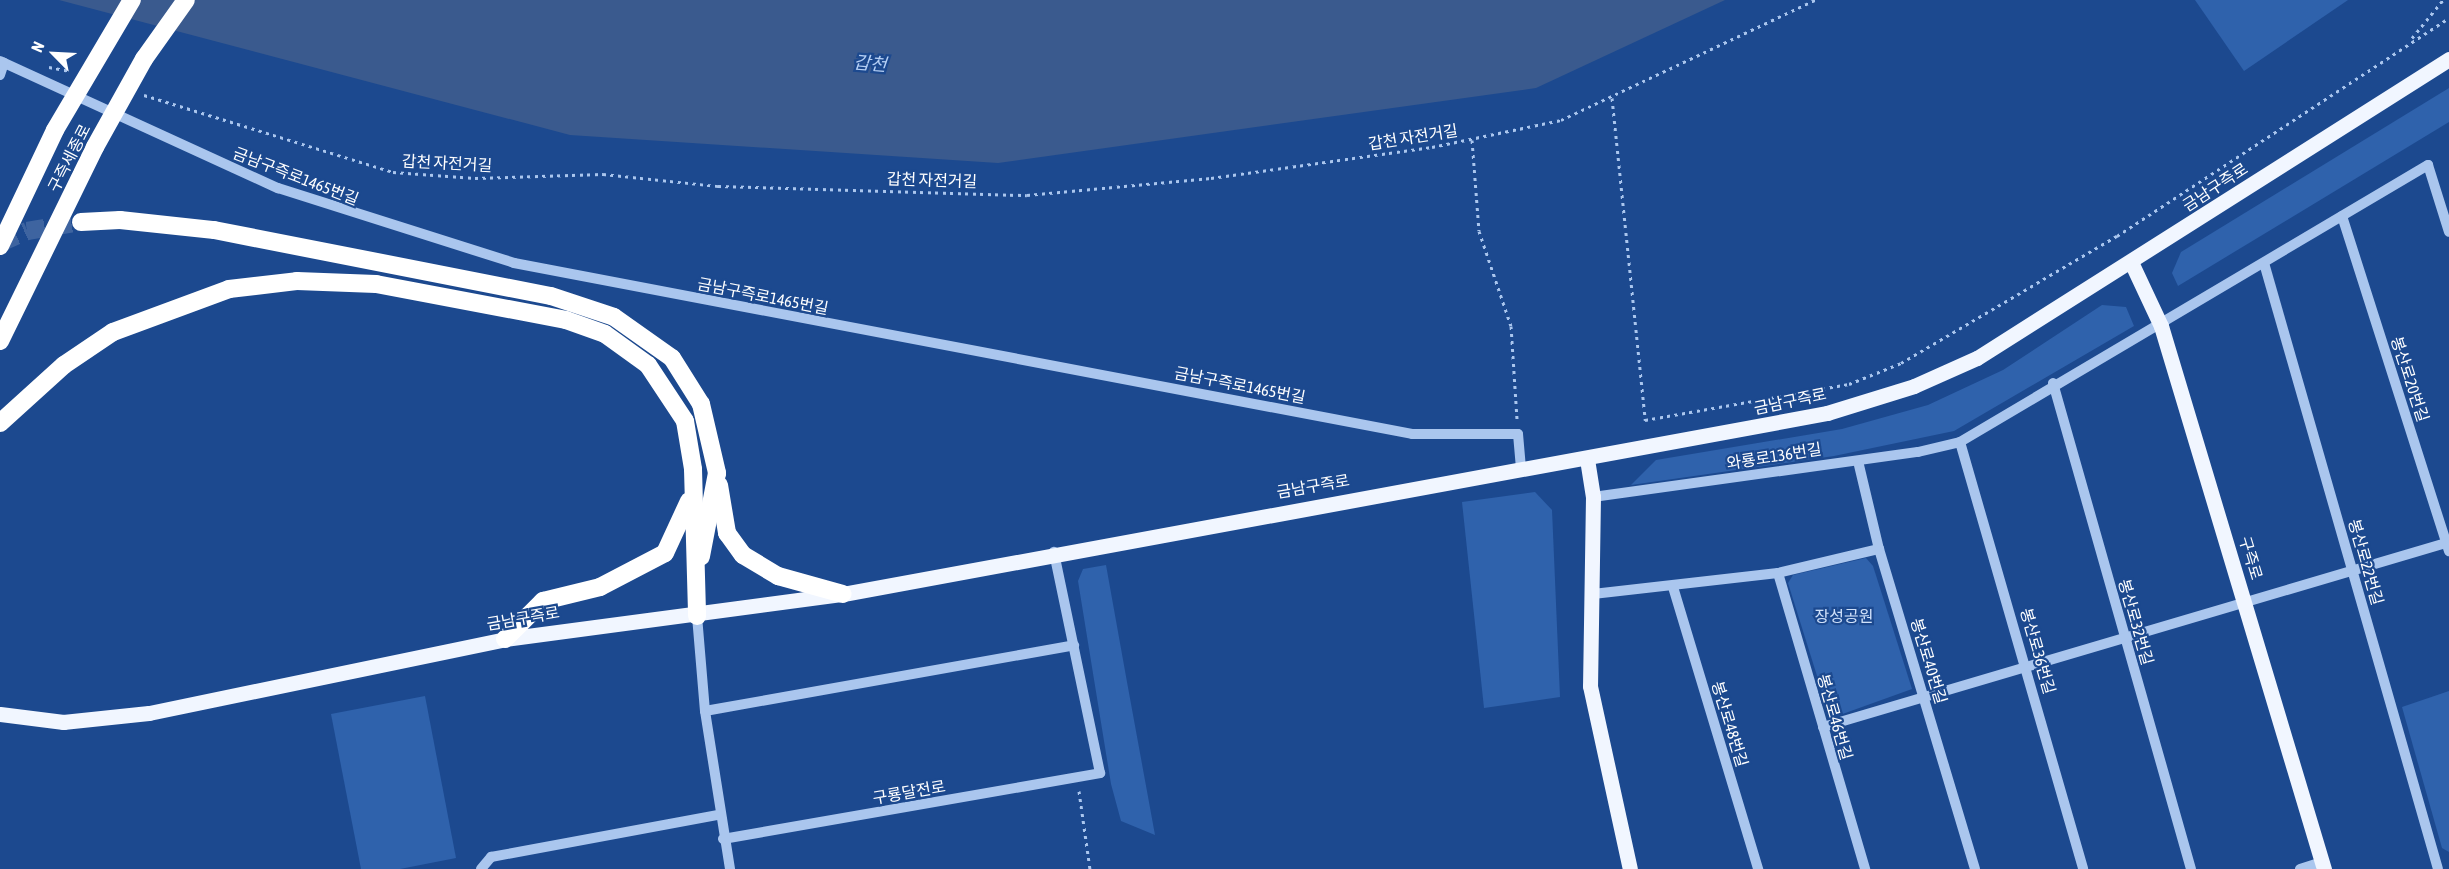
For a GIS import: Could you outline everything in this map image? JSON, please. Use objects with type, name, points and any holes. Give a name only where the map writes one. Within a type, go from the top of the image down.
[{"type":"highway","name":"구즉세종로","points":[[0,246],[55,130],[132,0]]},
{"type":"highway","name":"구즉세종로","points":[[0,342],[95,147],[144,59],[186,0]]},
{"type":"highway","points":[[81,222],[214,230],[551,296],[614,317],[672,358],[701,404],[717,473],[727,533],[742,555],[778,576],[843,594]]},
{"type":"highway","points":[[0,423],[64,365],[113,332],[183,304],[229,289],[297,281],[376,284],[566,320],[605,334],[648,365],[685,421],[693,469],[690,496],[698,573],[697,616]]},
{"type":"highway","points":[[698,573],[717,473]]},
{"type":"highway","points":[[505,639],[543,601],[600,586],[666,553],[690,496]]},
{"type":"main road","name":"금남구즉로","points":[[0,714],[63,722],[148,713],[505,639],[601,622],[697,616],[843,594],[1054,552],[1521,468],[1587,459],[1827,412],[1914,387],[1977,358],[2449,59]]},
{"type":"main road","name":"구즉로","points":[[2131,262],[2161,326],[2246,602],[2323,865]]},
{"type":"main road","points":[[1587,459],[1593,497],[1590,686],[1630,869]]},
{"type":"street","points":[[0,75],[2,62]]},
{"type":"street","name":"금남구즉로1465번길","points":[[2,62],[278,188],[514,263],[1412,434],[1518,434]]},
{"type":"street","points":[[1960,442],[2053,383],[2161,326],[2428,165],[2449,232]]},
{"type":"street","name":"봉산로20번길","points":[[2342,216],[2448,545]]},
{"type":"street","name":"봉산로22번길","points":[[2264,263],[2438,869]]},
{"type":"street","name":"봉산로32번길","points":[[2053,383],[2191,869]]},
{"type":"street","points":[[1518,434],[1521,468]]},
{"type":"street","name":"와룡로136번길","points":[[1593,497],[1858,461],[1960,442]]},
{"type":"street","name":"봉산로36번길","points":[[1960,442],[2028,668],[2083,869]]},
{"type":"street","name":"봉산로40번길","points":[[1858,461],[1879,549],[1975,869]]},
{"type":"street","points":[[1823,727],[2353,570],[2448,545]]},
{"type":"street","points":[[1593,594],[1673,587],[1778,573],[1879,549]]},
{"type":"street","points":[[705,711],[1074,645],[1054,552]]},
{"type":"street","name":"봉산로46번길","points":[[1778,573],[1865,869]]},
{"type":"street","name":"봉산로48번길","points":[[1673,587],[1758,869]]},
{"type":"street","points":[[697,616],[705,711],[718,815],[730,869]]},
{"type":"street","name":"구룡달전로","points":[[723,839],[1100,773],[1074,645]]},
{"type":"street","points":[[481,869],[491,857],[718,815]]},
{"type":"street","points":[[2300,869],[2323,865]]},
{"type":"path","name":"갑천 자전거길","points":[[137,93],[362,166],[475,178],[603,174],[718,186],[1027,195],[1210,178],[1472,140],[1561,120],[1815,0]]},
{"type":"path","points":[[2410,40],[2443,0]]},
{"type":"path","points":[[1612,97],[1645,420],[1849,384],[1901,363],[2117,236],[2410,40],[2449,18]]},
{"type":"path","points":[[35,76],[50,67],[73,72]]},
{"type":"path","points":[[1472,140],[1479,231],[1511,326],[1518,434]]},
{"type":"path","points":[[1077,777],[1090,869]]},
{"type":"green space","points":[[2195,0],[2348,0],[2244,71]]},
{"type":"green space","points":[[2449,88],[2449,122],[2178,286],[2172,273],[2181,252]]},
{"type":"green space","points":[[2102,305],[2126,307],[2134,326],[1954,431],[1834,456],[1631,485],[1656,460],[1842,429],[1928,405],[2003,370]]},
{"type":"green space","points":[[1535,492],[1552,510],[1560,697],[1484,708],[1462,502]]},
{"type":"green space","name":"장성공원","points":[[1866,558],[1873,566],[1912,689],[1837,716],[1828,711],[1788,583],[1793,575]]},
{"type":"green space","points":[[1106,565],[1155,835],[1121,821],[1111,784],[1078,581],[1083,569]]},
{"type":"green space","points":[[2449,691],[2449,852],[2442,848],[2402,707]]},
{"type":"green space","points":[[425,696],[456,858],[400,869],[361,869],[331,714]]},
{"type":"water","name":"갑천","points":[[59,0],[1725,0],[1536,88],[998,163],[570,135]]},
{"type":"tunnel","points":[[0,243],[27,231],[81,222]]}]
